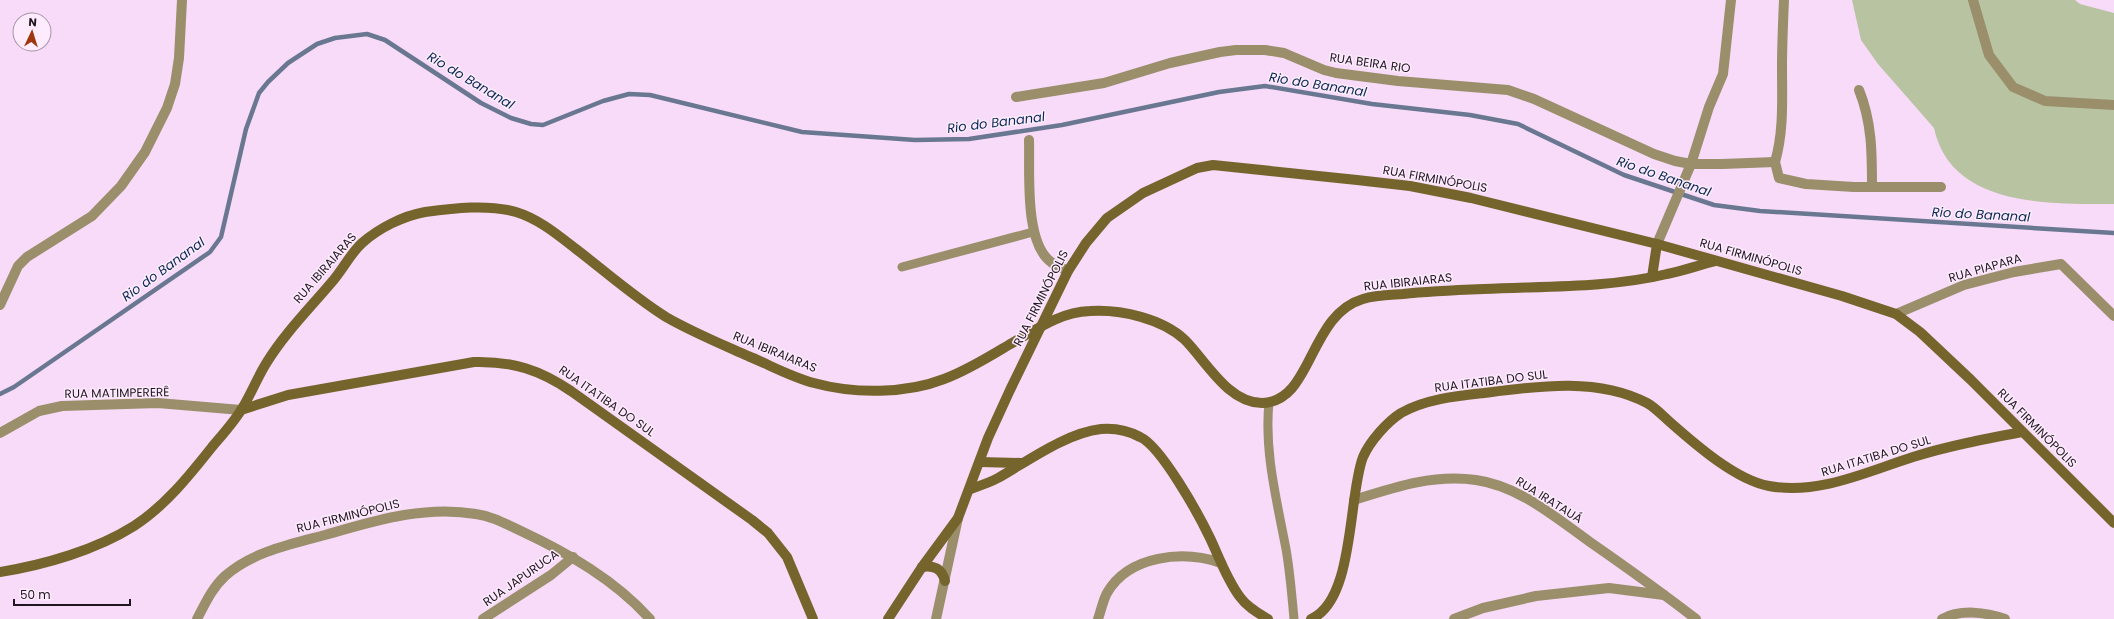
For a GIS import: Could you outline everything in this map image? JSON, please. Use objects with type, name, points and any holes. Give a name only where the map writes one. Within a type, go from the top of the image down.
[{"type":"main road","name":"RUA FIRMINÓPOLIS","points":[[958,518],[988,438],[1039,326],[1068,271],[1086,243],[1107,218],[1143,192],[1196,168],[1213,165],[1410,186],[1471,198],[1657,244],[1842,296],[1896,314],[1920,332],[1966,375],[2114,523]]},
{"type":"main road","name":"RUA IBIRAIARAS","points":[[0,572],[20,569],[75,553],[135,525],[186,480],[241,410],[268,360],[306,310],[333,281],[360,244],[380,229],[417,214],[445,210],[498,209],[520,213],[543,224],[665,316],[721,344],[813,382],[837,387],[880,390],[930,384],[948,378],[976,364],[1039,326],[1068,315],[1087,310],[1127,314],[1145,319],[1172,331],[1186,341],[1212,372],[1238,394],[1247,400],[1258,403],[1269,402],[1281,399],[1290,391],[1300,378],[1325,329],[1338,313],[1352,304],[1366,298],[1433,291],[1626,281],[1652,277],[1716,261]]},
{"type":"main road","points":[[1652,277],[1657,244]]},
{"type":"main road","points":[[1680,270],[1684,252]]},
{"type":"main road","name":"RUA ITATIBA DO SUL","points":[[241,410],[288,394],[474,362],[498,361],[533,370],[550,377],[572,391],[768,533],[787,557],[812,619]]},
{"type":"main road","name":"RUA ITATIBA DO SUL","points":[[1311,619],[1316,617],[1326,604],[1335,591],[1339,581],[1348,549],[1354,500],[1363,457],[1378,435],[1400,414],[1427,403],[1456,396],[1532,387],[1565,386],[1597,388],[1625,394],[1648,404],[1701,449],[1748,480],[1769,486],[1804,488],[1828,485],[1915,457],[1968,443],[2022,432]]},
{"type":"main road","points":[[970,489],[996,479],[1024,462],[1080,435],[1101,430],[1122,431],[1141,437],[1156,449],[1170,469],[1209,536],[1221,563],[1240,596],[1250,608],[1268,619]]},
{"type":"main road","points":[[980,462],[1024,462]]},
{"type":"main road","points":[[888,619],[922,567],[958,518]]},
{"type":"main road","points":[[922,567],[934,567],[940,570],[945,581]]},
{"type":"street","points":[[0,305],[18,266],[27,257],[92,216],[121,186],[145,152],[167,108],[175,84],[179,58],[182,0]]},
{"type":"street","points":[[1657,244],[1691,164],[1705,120],[1723,74],[1726,62],[1731,0]]},
{"type":"street","points":[[1784,0],[1782,42],[1782,123],[1781,139],[1774,162],[1778,175],[1782,179],[1806,184],[1872,187],[1941,187]]},
{"type":"street","points":[[1973,0],[1989,55],[2013,87],[2045,100],[2114,105]]},
{"type":"street","name":"RUA BEIRA RIO","points":[[1016,97],[1104,83],[1170,62],[1220,52],[1236,50],[1265,50],[1284,53],[1324,70],[1336,73],[1398,81],[1508,90],[1534,99],[1654,154],[1691,164],[1774,162]]},
{"type":"street","points":[[1859,90],[1866,107],[1871,136],[1872,187]]},
{"type":"street","points":[[1029,140],[1033,232],[1040,249],[1050,262],[1068,271]]},
{"type":"street","name":"RUA PIAPARA","points":[[1896,314],[1964,286],[2014,272],[2061,264],[2114,316]]},
{"type":"street","name":"RUA MATIMPERERÊ","points":[[1,430],[39,411],[62,406],[158,403],[241,410]]},
{"type":"street","name":"RUA IRATAUÁ","points":[[1354,500],[1404,484],[1430,479],[1476,480],[1493,483],[1518,493],[1666,596],[1696,619]]},
{"type":"street","name":"RUA FIRMINÓPOLIS","points":[[197,619],[216,586],[234,569],[275,548],[393,516],[452,512],[476,514],[494,518],[573,557],[634,602],[650,619]]},
{"type":"street","name":"RUA FIRMINÓPOLIS","points":[[936,619],[958,518]]},
{"type":"street","points":[[1098,619],[1107,593],[1116,581],[1129,570],[1152,560],[1187,556],[1205,558],[1221,563]]},
{"type":"street","name":"RUA JAPURUCA","points":[[483,619],[544,579],[573,557]]},
{"type":"street","points":[[1454,619],[1483,608],[1536,596],[1609,588],[1666,596]]},
{"type":"street","points":[[1942,619],[1961,613],[1993,614],[2005,619]]},
{"type":"lane","points":[[902,267],[1033,232]]},
{"type":"lane","points":[[1269,402],[1267,430],[1270,467],[1286,550],[1294,619]]},
{"type":"green space","points":[[1852,0],[2075,0],[2080,4],[2114,13],[2114,204],[2034,201],[2007,196],[1982,187],[1960,174],[1944,154],[1934,128],[1878,64],[1861,40]]},
{"type":"waterway","name":"Rio do Bananal","points":[[0,394],[14,387],[210,252],[221,237],[246,129],[259,93],[288,63],[317,44],[335,38],[367,34],[385,40],[481,103],[511,118],[531,124],[543,125],[603,101],[629,94],[650,95],[802,132],[915,140],[969,139],[1062,125],[1219,92],[1265,86],[1372,104],[1470,115],[1518,124],[1624,175],[1714,205],[1760,211],[2114,233]]}]
